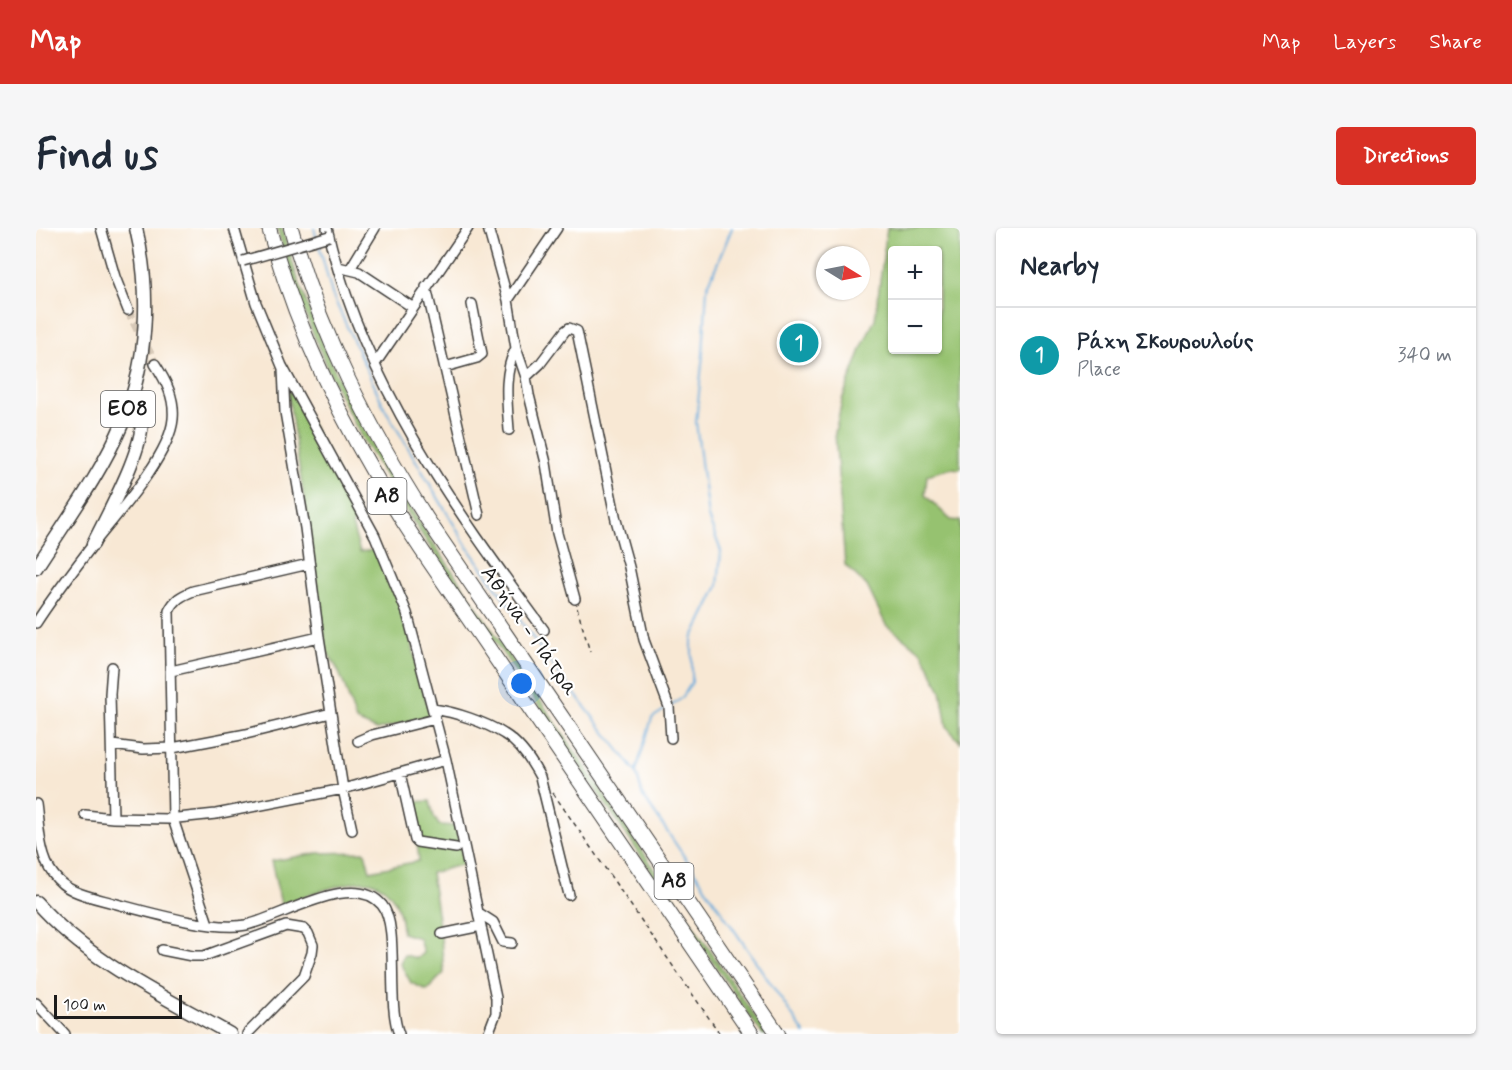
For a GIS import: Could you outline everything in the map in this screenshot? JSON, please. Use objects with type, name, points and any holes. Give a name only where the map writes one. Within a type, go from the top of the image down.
[{"type":"highway","name":"Αθήνα - Πάτρα","points":[[268,228],[281,270],[315,360],[353,439],[375,476],[421,549],[752,1034]]},
{"type":"highway","name":"Αθήνα - Πάτρα","points":[[291,228],[308,282],[335,352],[372,429],[404,483],[778,1034]]},
{"type":"main road","name":"ΕΟ8","points":[[36,568],[97,471],[122,424],[129,405],[146,321],[144,270],[136,228]]},
{"type":"main road","points":[[93,544],[123,480],[142,432],[141,413],[129,405]]},
{"type":"main road","points":[[36,902],[63,931],[93,954],[230,1034]]},
{"type":"street","points":[[101,228],[115,278],[128,310]]},
{"type":"street","points":[[234,228],[256,303],[282,366],[375,536],[408,613],[446,760],[497,1004],[488,1034]]},
{"type":"street","points":[[350,268],[375,228]]},
{"type":"street","points":[[375,364],[468,228]]},
{"type":"street","points":[[488,228],[508,300],[516,348],[526,377],[546,463],[557,533],[575,599]]},
{"type":"street","points":[[508,300],[557,228]]},
{"type":"street","points":[[243,261],[328,232],[337,263],[375,364],[399,414],[423,455],[491,557],[544,630]]},
{"type":"street","points":[[337,263],[359,272],[412,307]]},
{"type":"street","points":[[426,287],[479,515]]},
{"type":"street","points":[[445,367],[477,358],[482,354],[472,304]]},
{"type":"street","points":[[526,377],[540,364],[565,331],[569,328],[577,331],[616,520],[632,576],[645,640],[669,707],[671,738]]},
{"type":"street","points":[[509,430],[506,380],[516,348]]},
{"type":"street","points":[[36,623],[146,475],[159,456],[171,430],[173,419],[171,395],[155,364]]},
{"type":"street","points":[[282,366],[285,412],[299,487],[319,637],[343,789],[352,830]]},
{"type":"street","points":[[208,924],[173,819],[170,611],[174,602],[180,597],[205,587],[309,564]]},
{"type":"street","points":[[171,671],[319,637]]},
{"type":"street","points":[[112,667],[110,694],[113,818]]},
{"type":"street","points":[[112,745],[143,749],[172,748],[246,734],[331,713]]},
{"type":"street","points":[[358,741],[434,714],[456,713],[504,734],[533,764],[540,777],[569,895]]},
{"type":"street","points":[[85,815],[173,819],[216,814],[343,789],[446,760]]},
{"type":"street","points":[[400,773],[415,840],[456,848]]},
{"type":"street","points":[[36,804],[47,864],[66,886],[91,897],[154,914],[232,927],[246,925],[332,894],[360,892],[372,896],[382,904],[390,924],[394,1014],[399,1034]]},
{"type":"street","points":[[479,913],[493,922],[503,942],[512,943]]},
{"type":"street","points":[[162,950],[204,956],[286,926],[304,929],[313,945],[304,976],[256,1022],[247,1034]]},
{"type":"street","points":[[442,934],[481,926]]},
{"type":"street","points":[[36,1003],[64,1034]]},
{"type":"path","points":[[575,599],[590,652]]},
{"type":"path","points":[[552,792],[720,1034]]},
{"type":"green space","points":[[277,228],[282,228],[310,312],[344,390],[408,504],[767,1034],[762,1034],[416,526],[381,470],[348,411],[324,360],[303,308]]},
{"type":"green space","points":[[887,228],[960,228],[960,469],[951,468],[927,475],[925,495],[951,520],[960,521],[960,742],[947,727],[941,691],[922,652],[886,625],[867,586],[845,565],[835,433],[842,400],[875,319]]},
{"type":"green space","points":[[290,391],[303,408],[359,516],[352,525],[360,552],[378,549],[403,608],[430,716],[377,730],[356,721],[341,676],[327,652],[288,393]]},
{"type":"green space","points":[[430,801],[434,817],[439,825],[456,826],[464,864],[431,873],[444,973],[427,990],[411,983],[400,963],[404,955],[417,958],[423,953],[419,938],[402,933],[398,909],[386,890],[371,882],[352,883],[281,904],[271,861],[318,853],[365,852],[370,871],[419,861],[413,802]]},
{"type":"waterway","points":[[314,228],[316,236]]},
{"type":"waterway","points":[[671,706],[682,698],[692,682],[692,639],[718,586],[721,551],[708,517],[696,422],[707,288],[732,228]]},
{"type":"waterway","points":[[318,241],[332,294],[385,409],[468,548],[553,666],[636,772],[643,796],[805,1034]]},
{"type":"waterway","points":[[636,771],[652,718],[666,709]]},
{"type":"tunnel","points":[[128,310],[155,364]]},
{"type":"place","name":"Ράχη Σκουρουλούς","points":[[799,343]]}]
